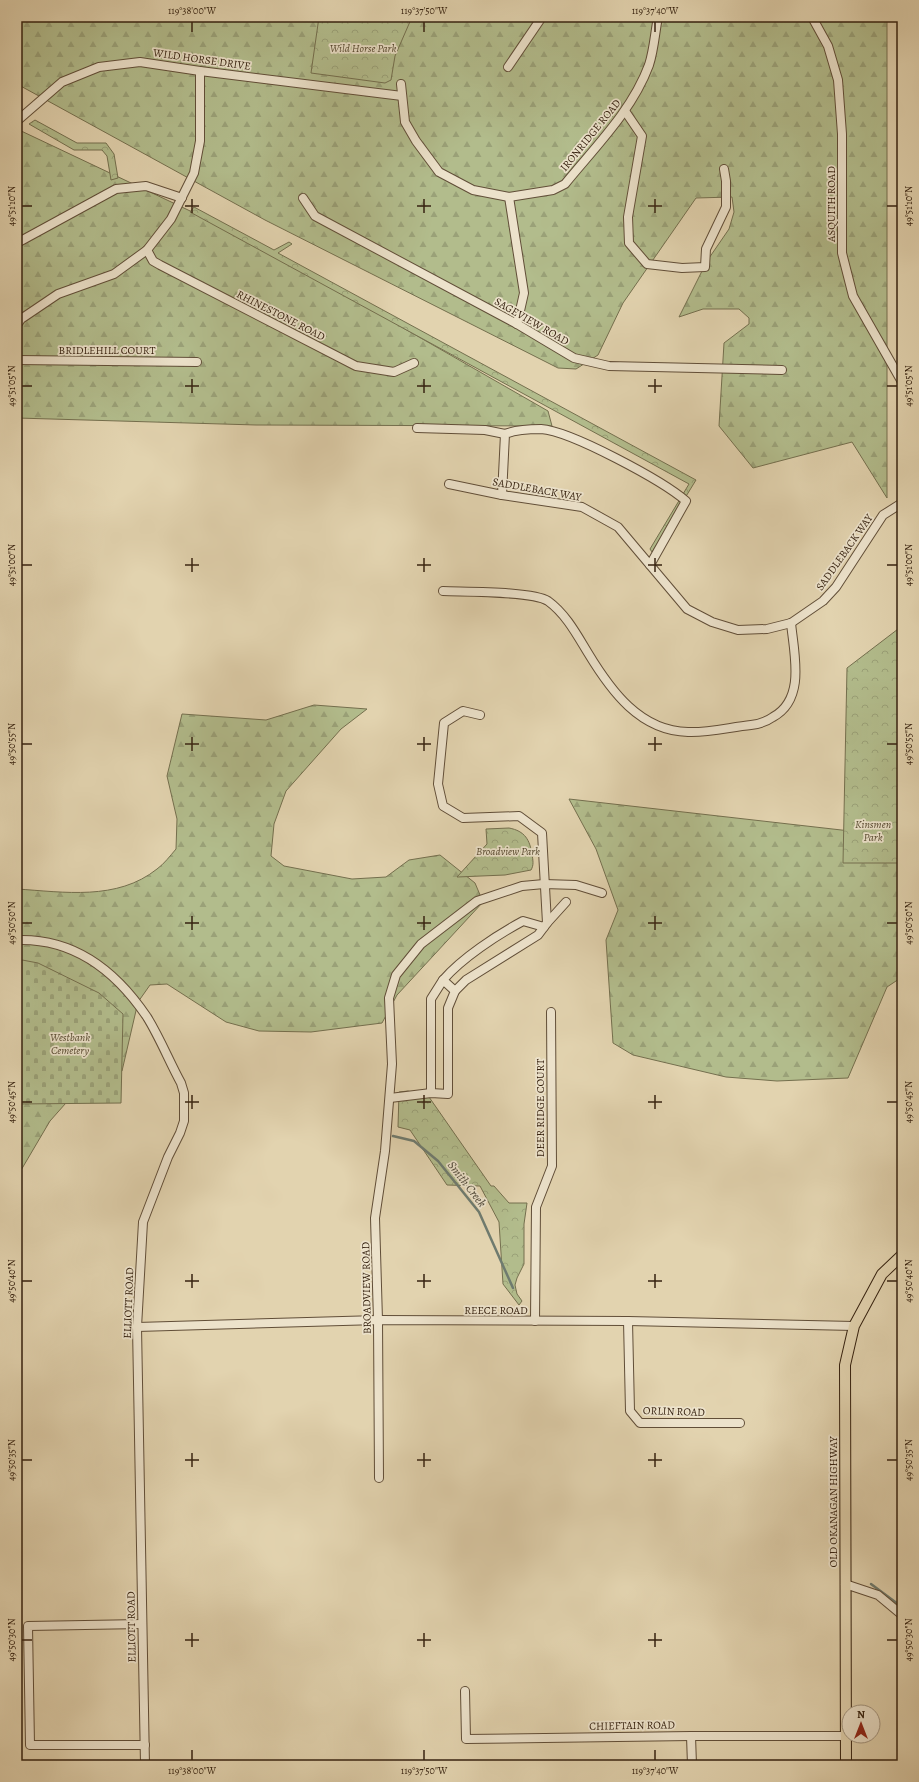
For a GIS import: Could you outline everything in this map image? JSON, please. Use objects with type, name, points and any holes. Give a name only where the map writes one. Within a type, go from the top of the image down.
[{"type":"main road","name":"OLD OKANAGAN HIGHWAY","points":[[846,1704],[846,1365],[854,1326],[882,1274],[902,1255]]},
{"type":"main road","name":"OLD OKANAGAN HIGHWAY","points":[[846,1744],[846,1765]]},
{"type":"street","points":[[508,67],[542,17]]},
{"type":"street","name":"IRONRIDGE ROAD","points":[[401,84],[405,122],[416,141],[439,172],[473,190],[509,197],[553,190],[565,184],[625,111],[637,91],[649,64],[658,17]]},
{"type":"street","name":"ASQUITH ROAD","points":[[812,17],[828,46],[838,80],[842,134],[842,254],[854,296],[902,382]]},
{"type":"street","name":"WILD HORSE DRIVE","points":[[17,121],[62,82],[99,67],[140,62],[200,71],[402,96]]},
{"type":"street","points":[[17,325],[21,319],[58,294],[114,274],[147,250],[171,219],[194,173],[200,141],[200,71]]},
{"type":"street","points":[[625,111],[642,136],[628,217],[629,243],[647,264],[682,268],[705,267],[706,249],[726,207],[726,181],[724,169]]},
{"type":"street","points":[[17,243],[116,189],[146,186],[182,198]]},
{"type":"street","points":[[509,197],[524,293],[517,324]]},
{"type":"street","name":"SAGEVIEW ROAD","points":[[303,198],[315,216],[517,324],[574,358],[609,366],[782,370]]},
{"type":"street","name":"RHINESTONE ROAD","points":[[147,250],[153,261],[160,265],[356,366],[394,372],[414,363]]},
{"type":"street","name":"BRIDLEHILL COURT","points":[[17,360],[197,362]]},
{"type":"street","points":[[417,428],[486,430],[505,434],[542,429],[572,437],[629,465],[681,496],[686,501],[650,566]]},
{"type":"street","points":[[502,494],[505,434]]},
{"type":"street","name":"SADDLEBACK WAY","points":[[449,484],[582,507],[618,526],[687,609],[712,622],[738,630],[767,630],[791,623],[823,601],[836,586],[883,515],[902,503]]},
{"type":"street","points":[[443,591],[532,595],[547,601],[568,621],[598,670],[629,708],[655,726],[688,732],[761,724],[782,712],[794,693],[796,674],[791,623]]},
{"type":"street","points":[[480,715],[463,711],[444,723],[438,784],[442,806],[463,818],[519,816],[542,833],[546,925]]},
{"type":"street","name":"BROADVIEW ROAD","points":[[379,1478],[378,1320],[375,1218],[385,1151],[390,1098],[392,1064],[389,998],[396,975],[421,944],[477,902],[522,886],[544,884],[576,885],[602,893]]},
{"type":"street","points":[[390,1098],[430,1093],[448,1094],[448,1008],[454,991],[466,980],[538,935],[566,902]]},
{"type":"street","points":[[430,1093],[431,999],[443,980],[453,968],[508,929],[523,921],[546,925]]},
{"type":"street","name":"ELLIOTT ROAD","points":[[17,940],[39,940],[58,944],[93,960],[106,970],[125,989],[148,1018],[181,1083],[184,1092],[184,1121],[142,1222],[137,1327],[145,1765]]},
{"type":"street","points":[[443,980],[454,991]]},
{"type":"street","name":"DEER RIDGE COURT","points":[[534,1321],[536,1207],[552,1166],[551,1012]]},
{"type":"street","name":"REECE ROAD","points":[[137,1327],[378,1320],[854,1326]]},
{"type":"street","name":"ORLIN ROAD","points":[[628,1322],[630,1411],[640,1423],[740,1423]]},
{"type":"street","points":[[846,1584],[878,1595],[902,1615]]},
{"type":"street","points":[[142,1624],[28,1626],[30,1745],[145,1745]]},
{"type":"street","name":"CHIEFTAIN ROAD","points":[[465,1691],[466,1739],[841,1736]]},
{"type":"street","points":[[691,1736],[692,1765]]},
{"type":"green space","points":[[17,17],[887,17],[887,498],[852,442],[753,468],[719,426],[724,343],[749,324],[749,318],[739,309],[703,309],[679,317],[707,261],[729,229],[734,212],[732,197],[696,198],[623,303],[598,355],[576,369],[558,368],[265,220],[17,84]]},
{"type":"green space","name":"Wild Horse Park","points":[[319,17],[412,17],[395,56],[391,80],[385,83],[311,73]]},
{"type":"green space","points":[[35,120],[77,143],[106,143],[114,154],[118,178],[111,180],[107,156],[102,150],[74,150],[29,124]]},
{"type":"green space","points":[[17,129],[243,236],[548,411],[552,426],[256,425],[17,418]]},
{"type":"green space","points":[[194,207],[274,250],[289,242],[292,244],[278,253],[696,480],[652,552],[650,549],[689,484],[190,212]]},
{"type":"green space","name":"Kinsmen Park","points":[[902,626],[902,863],[843,863],[847,668]]},
{"type":"green space","points":[[314,705],[367,709],[341,729],[286,791],[274,824],[271,856],[284,866],[352,879],[386,877],[409,860],[440,855],[475,883],[483,902],[397,995],[382,1023],[311,1032],[259,1031],[226,1022],[167,984],[150,985],[138,1002],[122,1071],[89,1077],[50,1121],[17,1177],[17,889],[53,892],[90,892],[108,890],[125,886],[141,879],[165,862],[176,849],[177,819],[167,776],[182,714],[266,720]]},
{"type":"green space","points":[[569,799],[859,832],[902,852],[902,977],[887,987],[848,1078],[777,1081],[726,1077],[633,1055],[613,1043],[606,940],[618,910],[596,849]]},
{"type":"green space","name":"Broadview Park","points":[[509,828],[519,831],[526,837],[530,845],[533,861],[531,870],[505,875],[457,877],[487,844],[486,829]]},
{"type":"green space","name":"Westbank Cemetery","points":[[17,959],[38,963],[99,993],[123,1014],[121,1103],[17,1104]]},
{"type":"green space","points":[[408,1091],[429,1097],[491,1186],[494,1186],[509,1203],[527,1203],[524,1224],[524,1264],[515,1285],[517,1294],[522,1301],[519,1305],[503,1284],[499,1222],[480,1186],[447,1185],[410,1130],[398,1127],[399,1092]]},
{"type":"waterway","name":"Smith Creek","points":[[393,1136],[414,1141],[438,1161],[479,1212],[513,1288]]},
{"type":"waterway","name":"Smith Creek","points":[[871,1584],[902,1607]]}]
